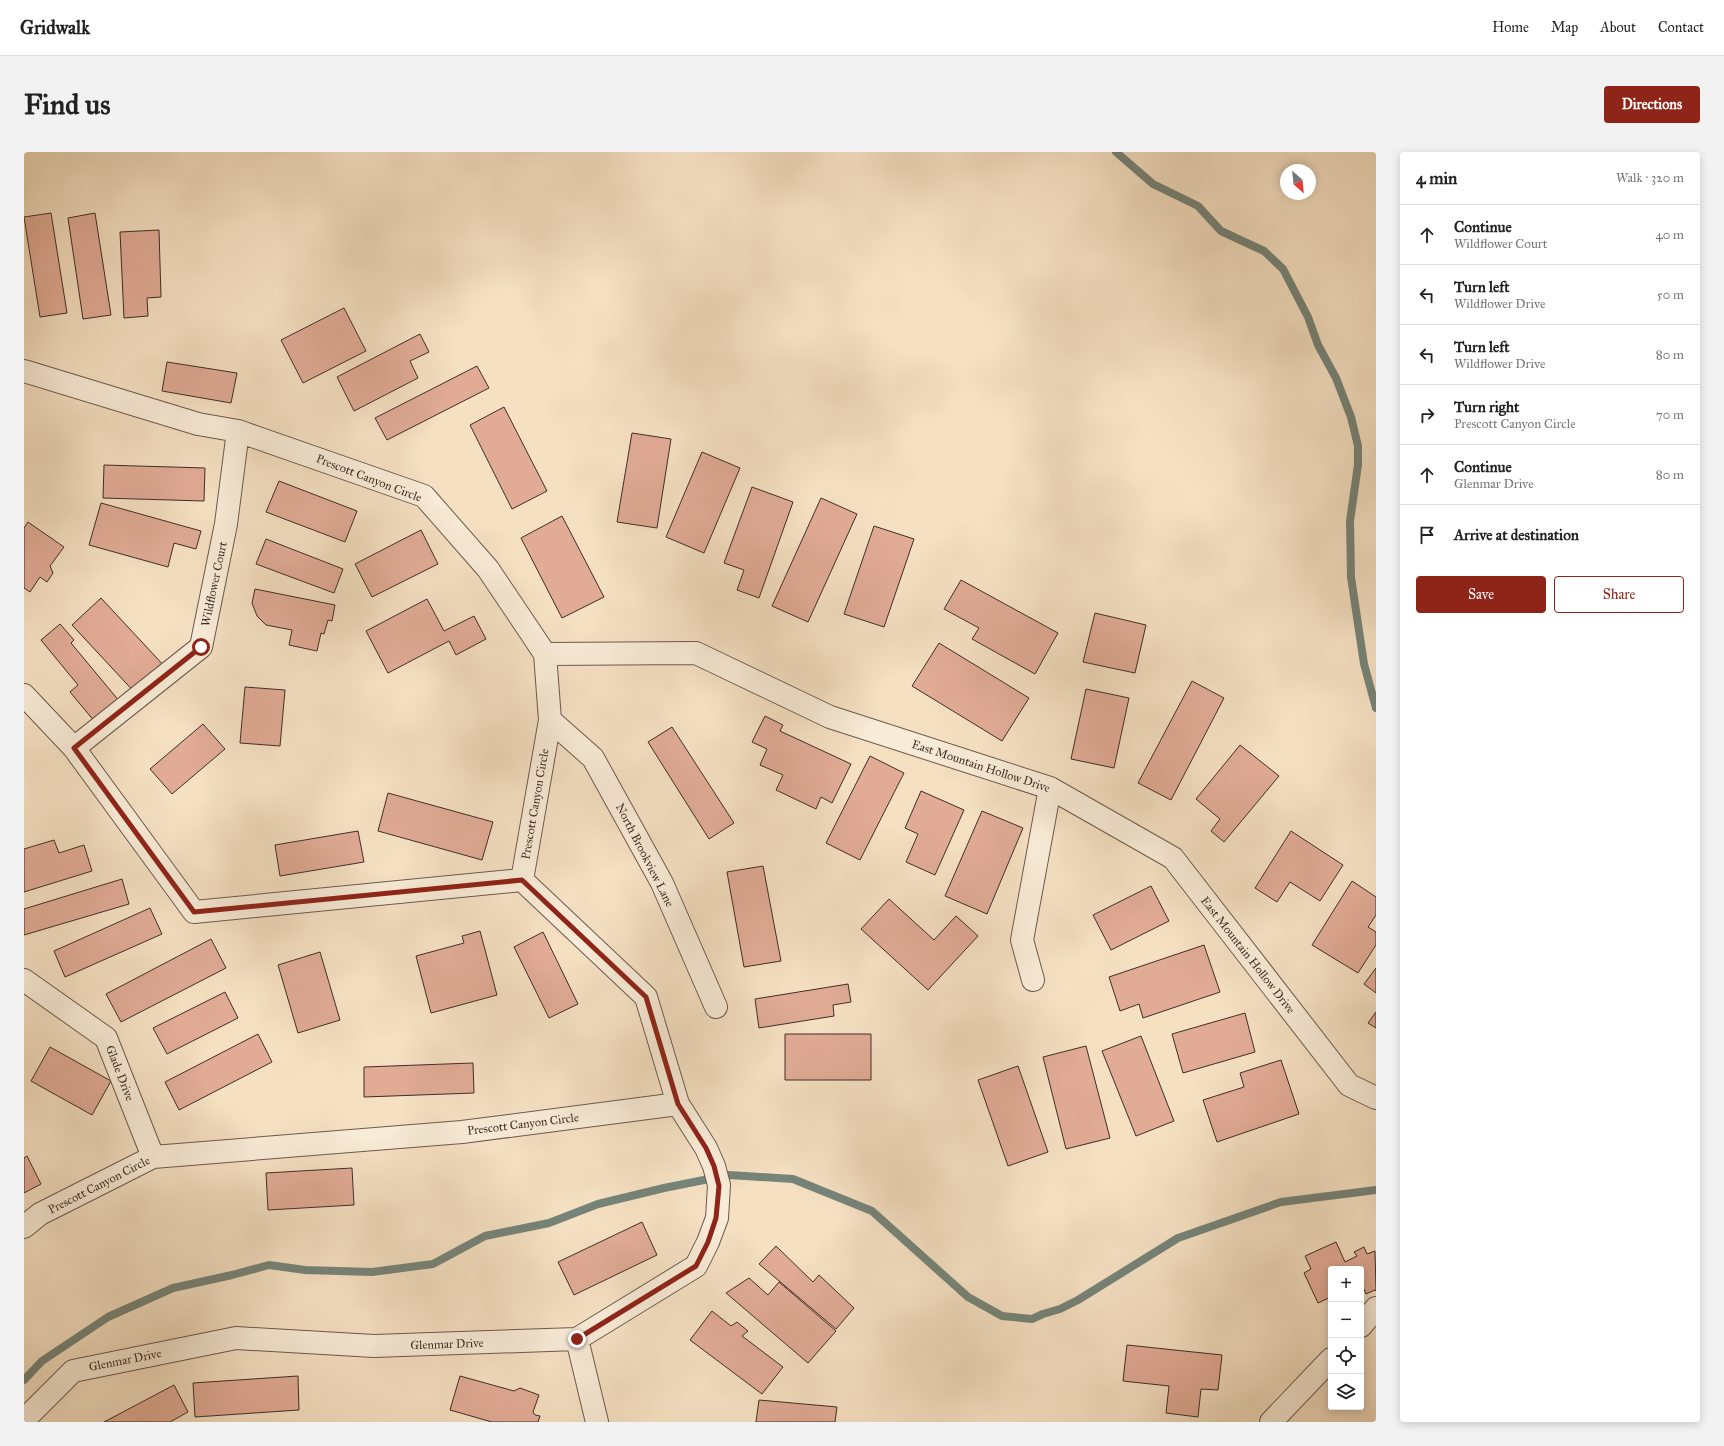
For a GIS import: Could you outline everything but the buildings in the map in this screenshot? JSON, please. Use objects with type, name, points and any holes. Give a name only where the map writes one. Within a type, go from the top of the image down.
[{"type":"street","name":"Prescott Canyon Circle","points":[[24,370],[198,424],[238,431],[424,496],[488,569],[545,654],[550,720],[522,880]]},
{"type":"street","name":"Wildflower Court","points":[[74,748],[201,647],[226,524],[238,431]]},
{"type":"street","name":"East Mountain Hollow Drive","points":[[545,654],[696,653],[830,717],[1050,788],[1173,858],[1349,1085],[1376,1098]]},
{"type":"street","points":[[24,695],[74,748],[194,912],[522,880],[646,997],[678,1104]]},
{"type":"street","name":"North Brookview Lane","points":[[550,720],[594,758],[662,883],[716,1007]]},
{"type":"street","points":[[1033,980],[1022,940],[1050,788]]},
{"type":"street","name":"Glade Drive","points":[[24,980],[106,1038],[153,1157]]},
{"type":"street","name":"Prescott Canyon Circle","points":[[24,1227],[40,1214],[153,1157],[462,1132],[678,1104]]},
{"type":"street","name":"Glenmar Drive","points":[[24,1420],[74,1371],[236,1338],[374,1346],[577,1339],[696,1266],[708,1242],[716,1218],[719,1186],[714,1166],[701,1139],[678,1104]]},
{"type":"street","points":[[1364,1322],[1376,1308]]},
{"type":"street","points":[[577,1339],[597,1422]]},
{"type":"street","points":[[1271,1422],[1328,1362]]},
{"type":"waterway","points":[[1116,152],[1153,184],[1198,206],[1221,231],[1264,251],[1283,269],[1308,317],[1318,345],[1336,378],[1351,417],[1358,446],[1358,465],[1350,521],[1351,577],[1364,664],[1376,708]]},
{"type":"waterway","points":[[24,1380],[42,1361],[108,1317],[173,1288],[269,1265],[305,1270],[372,1272],[433,1264],[485,1236],[549,1223],[598,1204],[664,1188],[729,1175],[793,1179],[872,1211],[968,1297],[1002,1316],[1032,1319],[1060,1309],[1078,1300],[1178,1238],[1281,1202],[1376,1190]]},
{"type":"route","points":[[201,647],[74,748],[194,912],[522,880],[646,997],[678,1104],[701,1139],[714,1166],[719,1186],[716,1218],[708,1242],[696,1266],[577,1339]]}]
